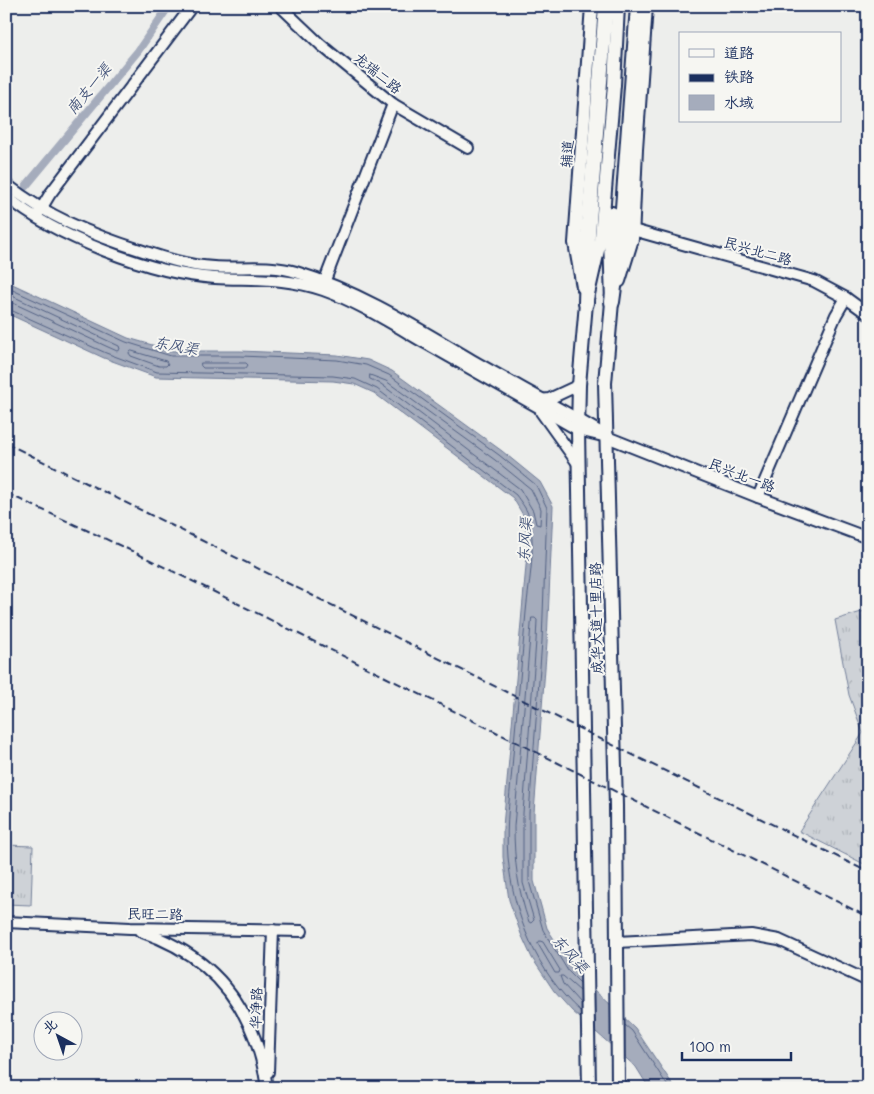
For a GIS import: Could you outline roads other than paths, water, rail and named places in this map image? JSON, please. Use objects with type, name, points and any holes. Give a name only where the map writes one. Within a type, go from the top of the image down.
[{"type":"highway","points":[[606,6],[612,302]]},
{"type":"highway","points":[[586,304],[611,235],[638,6]]},
{"type":"main road","name":"辅道","points":[[586,304],[574,244],[592,6]]},
{"type":"main road","points":[[611,235],[614,85],[618,6]]},
{"type":"main road","points":[[611,235],[626,6]]},
{"type":"main road","points":[[611,235],[636,140],[646,6]]},
{"type":"main road","name":"成华大道十里店路","points":[[612,302],[605,383],[616,806],[618,1088]]},
{"type":"main road","name":"成华大道十里店路","points":[[586,304],[579,385],[578,425],[590,1088]]},
{"type":"street","points":[[38,214],[50,194],[192,6]]},
{"type":"street","name":"龙瑞二路","points":[[280,6],[321,45],[393,104],[468,148]]},
{"type":"street","points":[[323,286],[393,104]]},
{"type":"street","points":[[6,184],[38,214]]},
{"type":"street","points":[[6,196],[38,214]]},
{"type":"street","name":"民兴北一路","points":[[38,214],[56,230],[86,243],[169,270],[214,278],[291,281],[323,286],[578,425],[758,497],[868,538]]},
{"type":"street","name":"民兴北二路","points":[[611,235],[814,281],[846,298],[868,314]]},
{"type":"street","points":[[758,497],[836,315],[846,298]]},
{"type":"street","points":[[579,385],[539,403],[579,466]]},
{"type":"street","name":"民旺二路","points":[[6,922],[130,928],[302,931]]},
{"type":"street","points":[[130,928],[171,944],[187,954],[211,972],[228,990],[252,1029],[259,1049],[267,1088]]},
{"type":"street","name":"华净路","points":[[267,1088],[273,930]]},
{"type":"street","points":[[617,942],[751,935],[778,940],[868,981]]},
{"type":"water","points":[[6,281],[128,338],[173,351],[240,351],[337,355],[368,360],[392,371],[502,451],[540,482],[553,506],[547,642],[534,813],[534,881],[547,928],[572,968],[635,1028],[675,1088],[649,1088],[636,1067],[572,1011],[554,991],[532,958],[509,900],[503,857],[503,827],[528,543],[523,515],[513,498],[374,393],[354,384],[333,381],[156,377],[104,358],[6,313]]},
{"type":"waterway","name":"南支一渠","points":[[26,186],[138,51],[169,6]]},
{"type":"railway","points":[[6,443],[868,872]]},
{"type":"railway","points":[[6,493],[134,552],[868,917]]},
{"type":"water label","name":"东风渠","points":[[176,346]]},
{"type":"water label","name":"东风渠","points":[[525,540]]},
{"type":"water label","name":"东风渠","points":[[570,954]]}]
